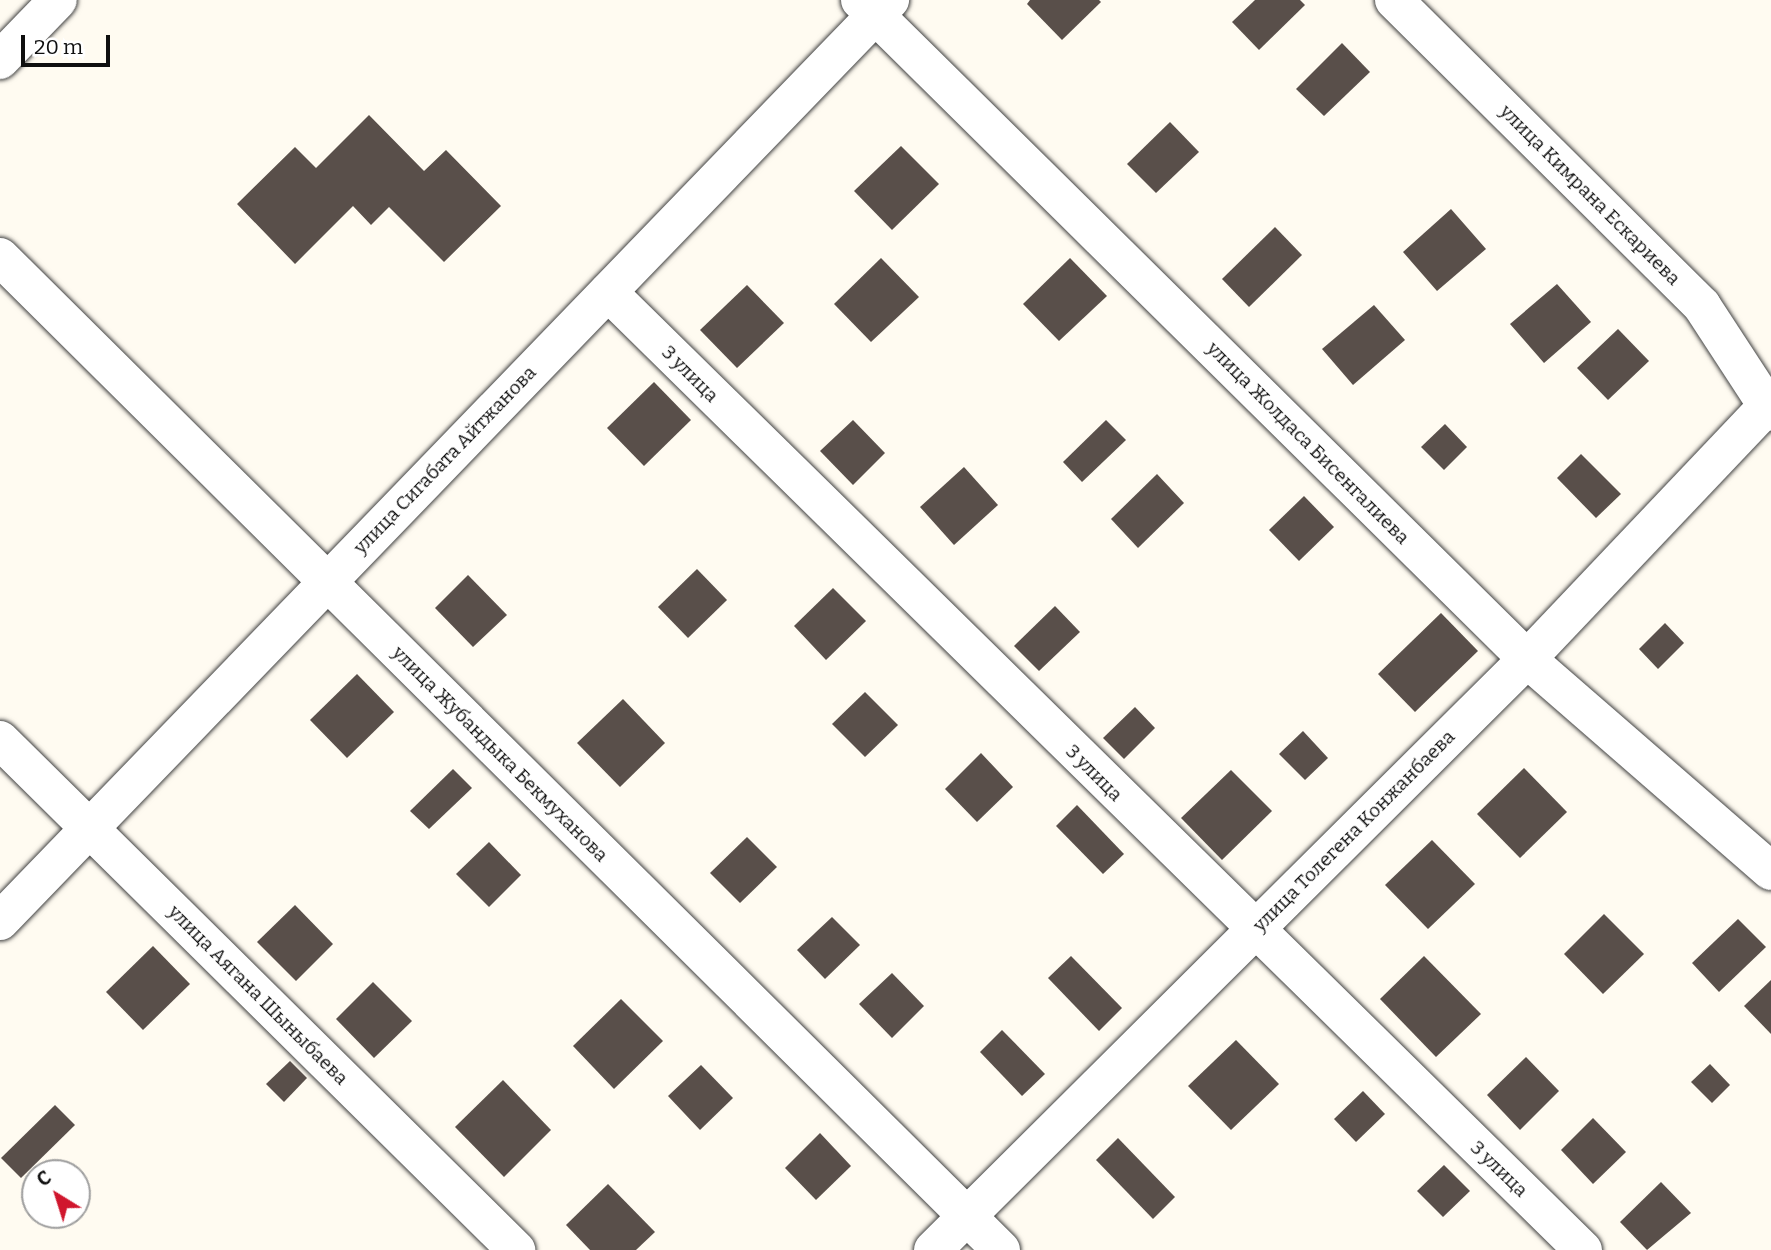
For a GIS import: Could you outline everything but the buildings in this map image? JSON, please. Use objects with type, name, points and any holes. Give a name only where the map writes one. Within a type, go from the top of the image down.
[{"type":"street","points":[[0,60],[58,0]]},
{"type":"street","name":"улица Кимрана Ескариева","points":[[1394,0],[1702,306],[1769,408]]},
{"type":"street","name":"улица Сигабата Айтжанова","points":[[0,921],[608,292],[875,5]]},
{"type":"street","name":"улица Жолдаса Бисенгалиева","points":[[875,5],[1527,659],[1771,871]]},
{"type":"street","name":"улица Жубандыка Бекмуханова","points":[[0,257],[1001,1250]]},
{"type":"street","name":"3 улица","points":[[608,292],[1254,931],[1583,1250]]},
{"type":"street","name":"улица Толегена Конжанбаева","points":[[933,1250],[1527,659],[1769,408]]},
{"type":"street","name":"улица Аягана Шыныбаева","points":[[0,740],[516,1250]]}]
